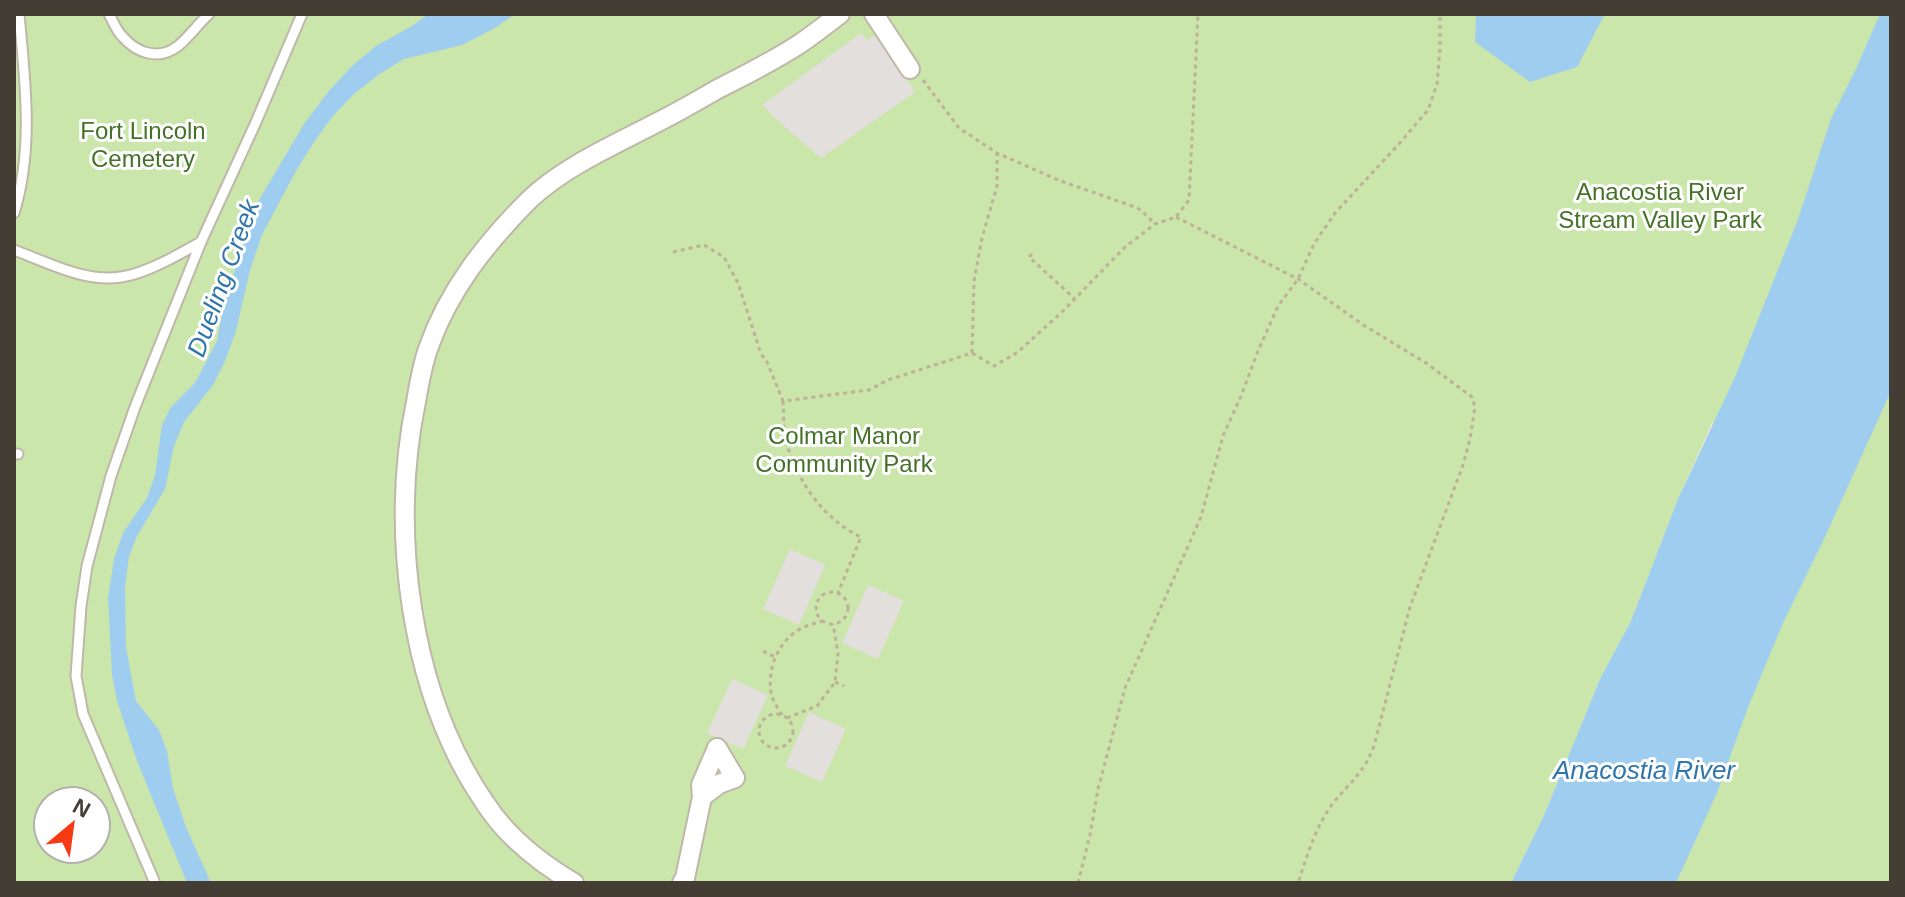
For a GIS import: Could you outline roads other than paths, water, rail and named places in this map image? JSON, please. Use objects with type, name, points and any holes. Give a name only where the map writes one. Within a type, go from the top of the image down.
[{"type":"street","points":[[574,883],[524,847],[486,805],[454,751],[427,677],[416,633],[406,545],[405,475],[411,427],[428,350],[443,316],[480,253],[532,198],[581,164],[776,58],[840,14]]},
{"type":"street","points":[[874,14],[910,69]]},
{"type":"street","points":[[682,883],[702,797]]},
{"type":"lane","points":[[14,213],[24,170],[27,132],[19,14]]},
{"type":"lane","points":[[109,14],[120,35],[152,55],[176,48],[209,14]]},
{"type":"lane","points":[[155,883],[83,714],[76,676],[87,566],[111,476],[135,407],[201,242],[302,14]]},
{"type":"lane","points":[[14,250],[93,277],[122,277],[156,265],[201,242]]},
{"type":"water","points":[[428,14],[515,14],[462,45],[404,59],[378,75],[354,94],[316,139],[262,235],[225,361],[213,385],[184,422],[174,446],[165,489],[136,538],[129,557],[125,587],[126,647],[136,701],[159,730],[186,827],[211,883],[187,883],[137,761],[117,701],[112,675],[108,598],[114,559],[123,533],[147,498],[155,475],[162,425],[171,407],[195,383],[217,341],[244,239],[259,200],[304,124],[328,92],[376,46]]},
{"type":"water","points":[[1476,14],[1605,14],[1577,67],[1530,82],[1475,42]]},
{"type":"water","name":"Anacostia River","points":[[1880,14],[1891,14],[1891,391],[1783,623],[1717,793],[1676,883],[1511,883],[1545,813],[1600,679],[1631,621],[1678,499],[1735,377],[1797,222],[1831,119]]},
{"type":"park label","name":"Fort Lincoln Cemetery","points":[[143,144]]},
{"type":"park label","name":"Anacostia River Stream Valley Park","points":[[1660,205]]},
{"type":"park label","name":"Colmar Manor Community Park","points":[[844,449]]},
{"type":"water label","name":"Dueling Creek","points":[[223,278]]}]
